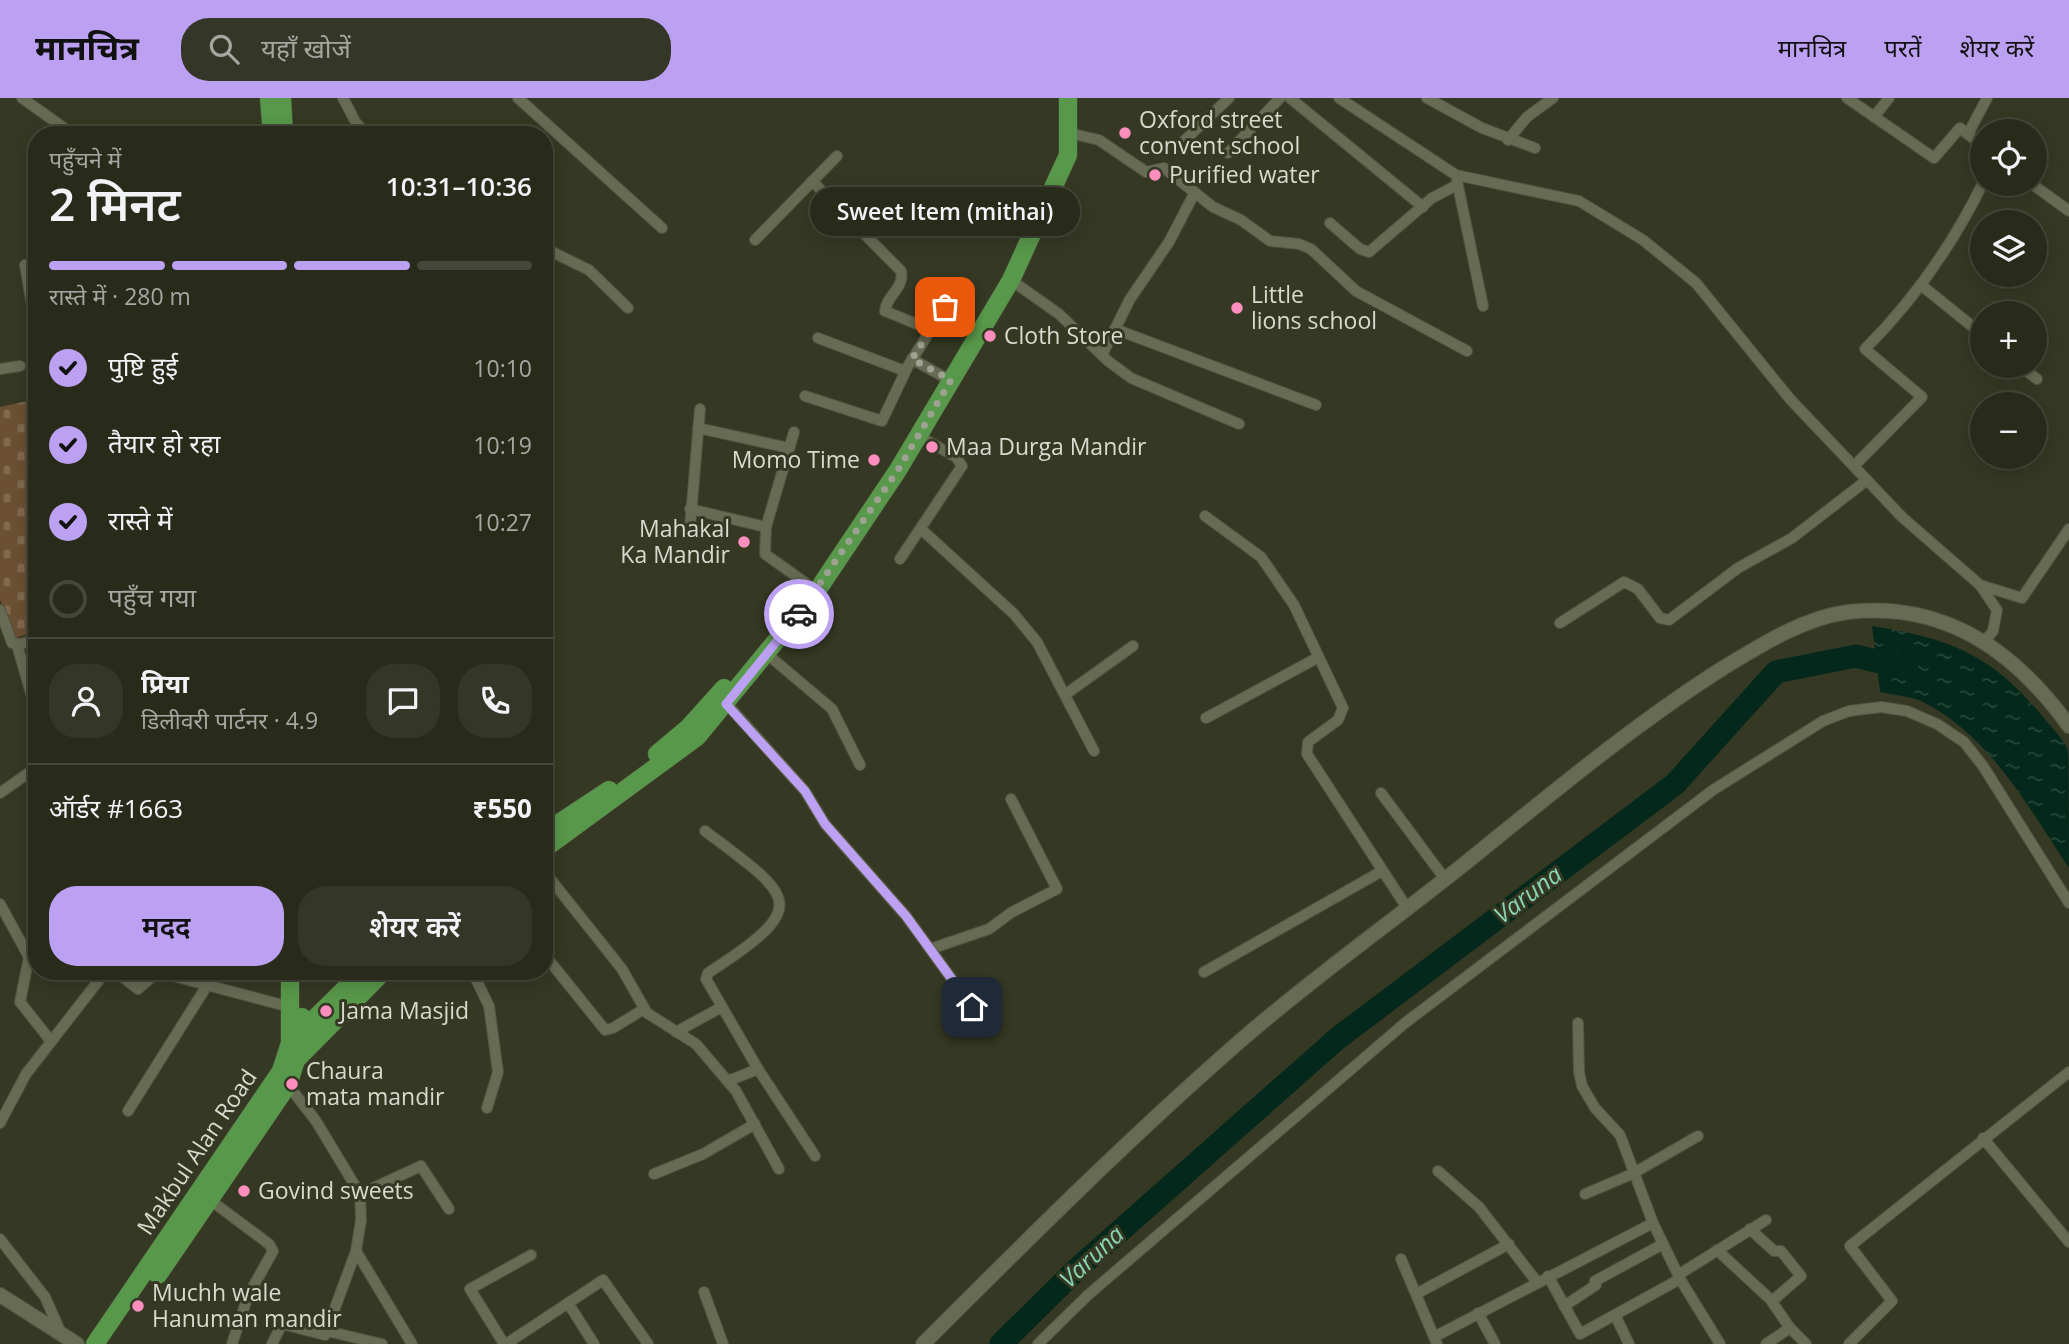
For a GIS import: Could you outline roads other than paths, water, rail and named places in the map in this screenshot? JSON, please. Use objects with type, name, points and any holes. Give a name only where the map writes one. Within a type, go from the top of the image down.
[{"type":"highway","points":[[269,98],[271,126]]},
{"type":"highway","points":[[282,98],[284,126]]},
{"type":"highway","points":[[1057,184],[1059,98]]},
{"type":"highway","points":[[553,843],[679,752],[705,729],[817,591],[898,470],[1011,280],[1068,155],[1068,98]]},
{"type":"highway","points":[[553,827],[613,787],[688,728],[807,584],[888,466],[907,451]]},
{"type":"highway","name":"Makbul Alan Road","points":[[120,1319],[281,1071],[290,1043],[290,980]]},
{"type":"highway","name":"Makbul Alan Road","points":[[95,1344],[120,1319],[211,1200],[288,1085],[298,1058],[302,1031],[301,980]]},
{"type":"highway","points":[[302,1031],[354,980]]},
{"type":"highway","points":[[298,1058],[375,980]]},
{"type":"highway","points":[[109,1344],[120,1319]]},
{"type":"street","points":[[22,98],[61,126]]},
{"type":"street","points":[[343,98],[360,126]]},
{"type":"street","points":[[518,98],[549,126]]},
{"type":"street","points":[[1184,141],[1229,98]]},
{"type":"street","points":[[1228,153],[1280,98]]},
{"type":"street","points":[[1290,98],[1423,207]]},
{"type":"street","points":[[1339,98],[1456,180],[1579,201],[1643,240],[1696,283],[1790,398],[1867,480],[1902,517],[1980,585],[1997,610],[1993,631],[1985,641]]},
{"type":"street","points":[[1427,98],[1508,140],[1535,148]]},
{"type":"street","points":[[1508,140],[1527,117],[1553,98]]},
{"type":"street","points":[[1847,98],[1934,158],[1960,128],[1968,134],[1986,98]]},
{"type":"street","points":[[1874,117],[1889,98]]},
{"type":"street","points":[[553,130],[662,228]]},
{"type":"street","points":[[1069,133],[1099,140],[1146,172],[1164,168],[1194,194],[1270,241],[1299,244],[1311,249],[1356,291],[1467,351]]},
{"type":"street","points":[[755,240],[837,156]]},
{"type":"street","points":[[1330,223],[1360,249],[1368,252],[1456,180]]},
{"type":"street","points":[[1456,180],[1483,306]]},
{"type":"street","points":[[812,181],[901,271],[901,283],[886,305],[885,312],[931,330]]},
{"type":"street","points":[[1102,355],[1194,194]]},
{"type":"street","points":[[2047,195],[2069,211]]},
{"type":"street","points":[[1854,466],[1922,397],[1865,349],[1921,285],[1959,232],[1977,196]]},
{"type":"street","points":[[553,252],[589,270],[628,307]]},
{"type":"street","points":[[25,265],[28,282]]},
{"type":"street","points":[[1011,280],[1059,314],[1102,355],[1144,385],[1239,424]]},
{"type":"street","points":[[805,396],[882,421],[905,371],[959,285]]},
{"type":"street","points":[[1921,285],[1970,325]]},
{"type":"street","points":[[1115,329],[1316,405]]},
{"type":"street","points":[[818,338],[905,371]]},
{"type":"street","points":[[912,359],[951,380]]},
{"type":"street","points":[[0,369],[20,366]]},
{"type":"street","points":[[690,527],[700,409]]},
{"type":"street","points":[[698,428],[789,448]]},
{"type":"street","points":[[794,432],[766,527],[765,554],[807,584]]},
{"type":"street","points":[[900,559],[962,466],[956,457],[917,435]]},
{"type":"street","points":[[1560,624],[1624,582],[1638,589],[1660,618],[1669,620],[1738,568],[1792,538],[1867,480]]},
{"type":"street","points":[[690,509],[766,527]]},
{"type":"street","points":[[1205,516],[1261,557],[1293,605],[1343,713],[1308,742],[1307,754],[1407,908]]},
{"type":"street","points":[[920,529],[1014,614],[1037,642],[1094,751]]},
{"type":"street","points":[[1980,585],[2022,598],[2069,529]]},
{"type":"street","points":[[0,610],[10,640],[17,645],[28,683]]},
{"type":"street","points":[[923,1344],[1092,1178],[1227,1053],[1316,978],[1618,740],[1687,691],[1755,648],[1794,628],[1848,612],[1886,611],[1956,626],[1985,641],[2033,683],[2069,726]]},
{"type":"street","points":[[17,645],[28,642]]},
{"type":"street","points":[[1066,694],[1133,646]]},
{"type":"street","points":[[767,654],[832,709],[860,765]]},
{"type":"street","points":[[1206,718],[1317,658]]},
{"type":"street","points":[[726,704],[805,791],[825,824],[906,916],[986,1026]]},
{"type":"street","points":[[1038,1344],[1098,1287],[1405,1023],[1713,790],[1823,721],[1849,711],[1881,707],[1907,711],[1937,724],[1964,742],[1983,766],[2069,903]]},
{"type":"street","points":[[0,793],[28,773]]},
{"type":"street","points":[[1381,793],[1445,879]]},
{"type":"street","points":[[930,949],[989,929],[1012,912],[1057,889],[1011,799]]},
{"type":"street","points":[[705,831],[769,880],[781,901],[776,917],[757,941],[706,975],[720,1008],[815,1156]]},
{"type":"street","points":[[1203,972],[1382,871]]},
{"type":"street","points":[[553,883],[622,969],[644,1009],[703,1050],[728,1081],[779,1169]]},
{"type":"street","points":[[0,904],[28,955]]},
{"type":"street","points":[[28,962],[20,1002],[50,1040]]},
{"type":"street","points":[[553,965],[604,1030],[613,1028],[644,1009]]},
{"type":"street","points":[[0,1124],[26,1074],[99,980]]},
{"type":"street","points":[[126,980],[138,989],[149,980]]},
{"type":"street","points":[[191,980],[290,1007]]},
{"type":"street","points":[[476,980],[489,1006],[498,1072],[488,1108]]},
{"type":"street","points":[[128,1111],[208,984]]},
{"type":"street","points":[[676,1032],[720,1008]]},
{"type":"street","points":[[1578,1024],[1578,1072],[1582,1086],[1595,1108],[1620,1135],[1632,1174],[1663,1244],[1679,1277],[1720,1344]]},
{"type":"street","points":[[728,1081],[758,1069]]},
{"type":"street","points":[[1849,1344],[1892,1301],[1850,1246],[2069,1072]]},
{"type":"street","points":[[272,1344],[282,1324],[321,1336],[327,1331],[356,1251],[361,1220],[360,1194],[316,1121],[288,1085]]},
{"type":"street","points":[[654,1174],[703,1154],[755,1124]]},
{"type":"street","points":[[1585,1194],[1632,1174],[1698,1136]]},
{"type":"street","points":[[1983,1138],[2069,1242]]},
{"type":"street","points":[[360,1194],[421,1166],[449,1209]]},
{"type":"street","points":[[1438,1171],[1479,1207],[1537,1282]]},
{"type":"street","points":[[211,1200],[269,1244],[272,1251],[248,1296],[232,1344]]},
{"type":"street","points":[[1548,1276],[1580,1334],[1679,1277],[1766,1220]]},
{"type":"street","points":[[1401,1259],[1436,1341],[1478,1313],[1653,1223]]},
{"type":"street","points":[[1750,1229],[1774,1251],[1781,1251],[1801,1276],[1772,1301]]},
{"type":"street","points":[[0,1239],[45,1297],[61,1334]]},
{"type":"street","points":[[1416,1294],[1508,1244]]},
{"type":"street","points":[[1564,1306],[1596,1285],[1595,1281],[1663,1244]]},
{"type":"street","points":[[1717,1250],[1772,1301],[1790,1328],[1807,1344]]},
{"type":"street","points":[[356,1251],[412,1344]]},
{"type":"street","points":[[531,1255],[470,1289],[505,1344],[603,1280],[648,1344]]},
{"type":"street","points":[[704,1292],[723,1344]]},
{"type":"street","points":[[0,1295],[77,1344]]},
{"type":"street","points":[[568,1303],[594,1344]]},
{"type":"street","points":[[1478,1313],[1495,1344]]},
{"type":"street","points":[[1615,1315],[1629,1344]]},
{"type":"street","points":[[1766,1344],[1790,1328]]},
{"type":"street","points":[[327,1331],[382,1344]]},
{"type":"water","points":[[1872,626],[1946,643],[1986,663],[2023,695],[2060,737],[2068,750],[2069,868],[2006,774],[1967,733],[1945,715],[1921,701],[1880,692]]},
{"type":"waterway","name":"Varuna","points":[[1001,1344],[1077,1269],[1338,1038],[1675,784],[1776,672],[1856,656],[1907,669]]},
{"type":"place","name":"Oxford street convent school","points":[[1125,133]]},
{"type":"place","name":"Purified water","points":[[1155,175]]},
{"type":"place","name":"Sweet Item (mithai)","points":[[945,307]]},
{"type":"place","name":"Little lions school","points":[[1237,308]]},
{"type":"place","name":"Cloth Store","points":[[990,336]]},
{"type":"place","name":"Maa Durga Mandir","points":[[932,447]]},
{"type":"place","name":"Momo Time","points":[[874,460]]},
{"type":"place","name":"Mahakal Ka Mandir","points":[[744,542]]},
{"type":"place","name":"Jama Masjid","points":[[326,1011]]},
{"type":"place","name":"Chaura mata mandir","points":[[292,1084]]},
{"type":"place","name":"Govind sweets","points":[[244,1191]]},
{"type":"place","name":"Muchh wale Hanuman mandir","points":[[138,1306]]}]
